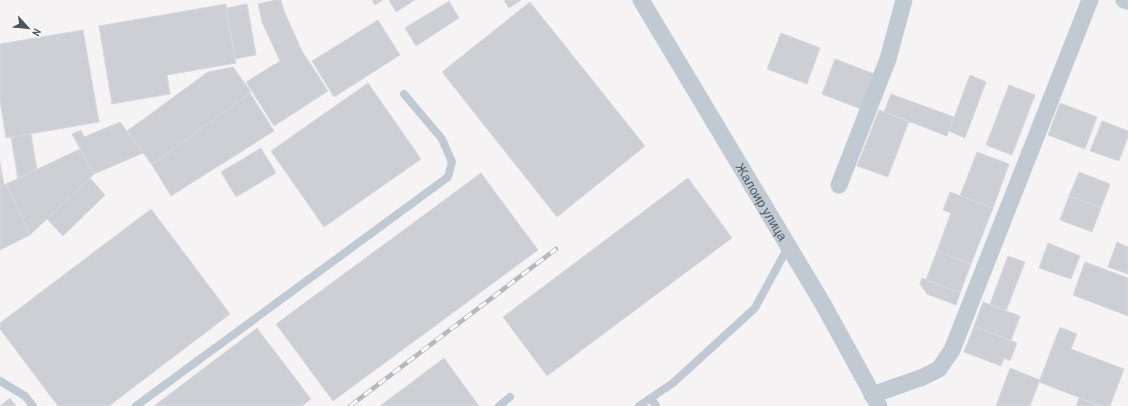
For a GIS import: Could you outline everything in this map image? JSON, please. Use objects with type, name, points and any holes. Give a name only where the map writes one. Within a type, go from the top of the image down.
[{"type":"street","name":"Жалоир улица","points":[[641,0],[823,304],[876,400]]},
{"type":"street","points":[[839,185],[888,59],[904,0]]},
{"type":"street","points":[[876,400],[939,369],[952,350],[1090,0]]},
{"type":"street","points":[[1124,0],[1128,1]]},
{"type":"lane","points":[[136,406],[448,178],[452,162],[442,139],[404,94]]},
{"type":"lane","points":[[639,406],[673,383],[755,308],[788,247]]},
{"type":"lane","points":[[0,381],[25,396],[33,406]]},
{"type":"lane","points":[[499,406],[510,397]]},
{"type":"lane","points":[[651,398],[656,406]]},
{"type":"building","points":[[281,0],[284,11],[302,51],[328,91],[274,126],[246,82],[280,61],[262,22],[258,4]]},
{"type":"building","points":[[372,0],[383,0],[375,5]]},
{"type":"building","points":[[389,0],[415,0],[396,12]]},
{"type":"building","points":[[504,0],[521,0],[509,8]]},
{"type":"building","points":[[449,1],[459,18],[416,46],[405,28]]},
{"type":"building","points":[[530,2],[645,146],[557,217],[442,72]]},
{"type":"building","points":[[226,4],[236,63],[167,75],[170,94],[112,104],[99,26]]},
{"type":"building","points":[[247,4],[256,55],[235,59],[226,8]]},
{"type":"building","points":[[378,20],[400,55],[334,97],[312,61]]},
{"type":"building","points":[[83,30],[99,122],[6,138],[0,101],[0,44]]},
{"type":"building","points":[[781,33],[820,48],[807,84],[767,69]]},
{"type":"building","points":[[835,59],[874,74],[861,109],[822,94]]},
{"type":"building","points":[[233,67],[251,92],[152,165],[127,131],[208,72]]},
{"type":"building","points":[[970,75],[986,82],[965,138],[949,131]]},
{"type":"building","points":[[368,83],[421,159],[324,227],[271,151]]},
{"type":"building","points":[[1009,85],[1035,95],[1012,155],[986,145]]},
{"type":"building","points":[[250,93],[274,131],[171,196],[152,165]]},
{"type":"building","points":[[891,94],[954,117],[947,136],[884,112]]},
{"type":"building","points":[[1060,103],[1097,117],[1085,149],[1048,135]]},
{"type":"building","points":[[879,110],[909,121],[888,177],[857,166]]},
{"type":"building","points":[[1102,121],[1128,131],[1128,137],[1119,161],[1090,151]]},
{"type":"building","points":[[120,122],[143,153],[94,174],[72,134],[81,130],[84,137]]},
{"type":"building","points":[[31,134],[37,169],[18,179],[11,137]]},
{"type":"building","points":[[261,148],[276,173],[236,197],[221,172]]},
{"type":"building","points":[[80,149],[94,174],[30,235],[6,184]]},
{"type":"building","points":[[977,152],[1009,164],[993,208],[960,196]]},
{"type":"building","points":[[0,162],[4,185],[0,187]]},
{"type":"building","points":[[1079,172],[1110,184],[1101,208],[1069,196]]},
{"type":"building","points":[[481,173],[538,250],[333,401],[276,324]]},
{"type":"building","points":[[90,178],[105,195],[63,236],[47,219]]},
{"type":"building","points":[[688,178],[732,238],[547,376],[503,317]]},
{"type":"building","points":[[6,184],[30,235],[0,250],[0,187]]},
{"type":"building","points":[[950,192],[993,208],[971,264],[937,251],[951,213],[943,210]]},
{"type":"building","points":[[1069,196],[1101,208],[1092,232],[1060,220]]},
{"type":"building","points":[[151,209],[230,314],[109,406],[58,406],[0,329],[0,323]]},
{"type":"building","points":[[1117,242],[1128,247],[1128,274],[1108,267]]},
{"type":"building","points":[[1048,243],[1080,256],[1071,279],[1039,268]]},
{"type":"building","points":[[937,251],[971,264],[960,293],[926,280]]},
{"type":"building","points":[[1008,256],[1025,262],[1006,311],[990,304]]},
{"type":"building","points":[[1085,262],[1128,278],[1128,316],[1073,295]]},
{"type":"building","points":[[922,278],[960,293],[956,305],[927,294],[920,284]]},
{"type":"building","points":[[983,302],[1020,316],[1011,341],[974,326]]},
{"type":"building","points":[[974,326],[1017,343],[1010,361],[1004,358],[1001,366],[964,352]]},
{"type":"building","points":[[1060,327],[1077,334],[1071,349],[1124,369],[1110,406],[1101,406],[1039,382]]},
{"type":"building","points":[[257,328],[311,399],[302,406],[154,406]]},
{"type":"building","points":[[444,358],[479,406],[380,406]]},
{"type":"building","points":[[1010,368],[1040,380],[1030,406],[996,406]]},
{"type":"building","points":[[10,398],[16,406],[0,406]]},
{"type":"building","points":[[1079,398],[1101,406],[1076,406]]},
{"type":"railway","points":[[350,406],[556,249]]}]
